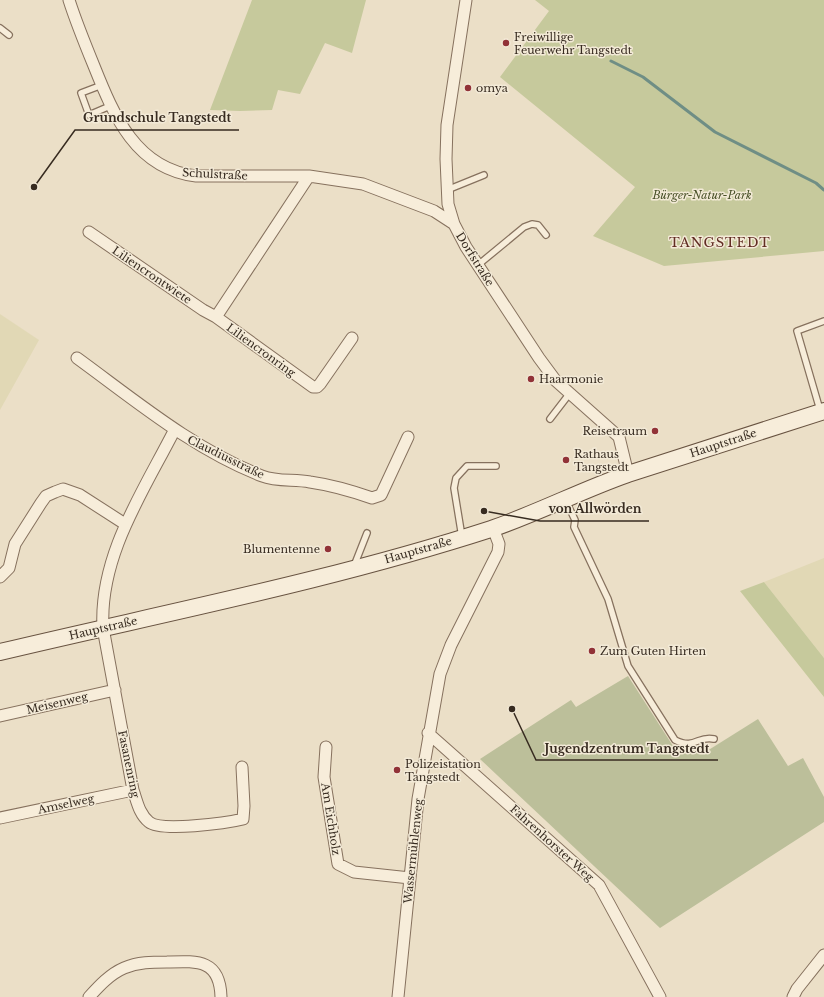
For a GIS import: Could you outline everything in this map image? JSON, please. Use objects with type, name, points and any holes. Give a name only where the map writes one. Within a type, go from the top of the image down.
[{"type":"street","name":"Schulstraße","points":[[69,0],[110,106],[138,147],[154,161],[172,171],[196,176],[309,176],[363,184],[434,211],[454,224]]},
{"type":"street","name":"Dorfstraße","points":[[466,0],[447,125],[447,190],[448,204],[454,224],[478,265],[539,358],[556,380],[619,437],[628,474]]},
{"type":"street","name":"Liliencronring","points":[[309,176],[216,317],[313,387],[317,387],[320,384],[352,338]]},
{"type":"street","points":[[434,211],[448,204]]},
{"type":"street","name":"Liliencrontwiete","points":[[89,232],[203,310],[216,317]]},
{"type":"street","name":"Claudiusstraße","points":[[77,358],[174,431],[263,476],[275,479],[310,482],[372,498],[381,495],[408,437]]},
{"type":"street","name":"Hauptstraße","points":[[0,652],[318,578],[493,528],[628,474],[822,411]]},
{"type":"street","name":"Fasanenring","points":[[174,431],[125,524],[106,583],[103,628],[133,790],[141,814],[150,823],[167,826],[224,824],[243,819],[244,806],[242,767]]},
{"type":"street","points":[[0,577],[9,568],[15,544],[41,503],[46,496],[55,492],[63,489],[80,495],[125,524]]},
{"type":"street","name":"Wassermühlenweg","points":[[398,997],[418,799],[428,733],[440,674],[445,659],[498,552],[499,544],[493,528]]},
{"type":"street","name":"Meisenweg","points":[[0,716],[115,690]]},
{"type":"street","name":"Fahrenhorster Weg","points":[[428,733],[599,885],[660,997]]},
{"type":"street","name":"Am Eichholz","points":[[326,747],[324,776],[338,864],[354,872],[410,878]]},
{"type":"street","name":"Amselweg","points":[[0,818],[133,790]]},
{"type":"street","points":[[793,997],[797,989],[824,955]]},
{"type":"street","points":[[89,997],[112,974],[134,964],[142,962],[195,961],[205,964],[214,971],[218,978],[221,997]]},
{"type":"lane","points":[[0,28],[9,35]]},
{"type":"lane","points":[[102,85],[81,93],[89,115],[110,106]]},
{"type":"lane","points":[[447,190],[484,175]]},
{"type":"lane","points":[[478,265],[524,227],[532,224],[538,224],[546,235]]},
{"type":"lane","points":[[822,411],[797,331],[824,321]]},
{"type":"lane","points":[[550,419],[570,393]]},
{"type":"lane","points":[[462,537],[454,488],[456,478],[467,466],[496,466]]},
{"type":"lane","points":[[565,499],[575,520],[574,527],[608,599],[628,666],[676,740],[689,744],[707,738],[714,739]]},
{"type":"lane","points":[[353,569],[367,533]]},
{"type":"shaded area","points":[[0,314],[39,340],[0,410]]},
{"type":"shaded area","points":[[824,558],[824,658],[764,582]]},
{"type":"green space","points":[[252,0],[366,0],[352,53],[325,43],[300,94],[278,90],[272,110],[210,110]]},
{"type":"green space","name":"Bürger-Natur-Park","points":[[535,0],[824,0],[824,251],[664,266],[593,236],[635,187],[500,77],[549,11]]},
{"type":"green space","points":[[764,582],[824,658],[824,697],[740,591]]},
{"type":"green space","points":[[628,676],[673,746],[707,751],[758,719],[788,766],[803,758],[824,797],[824,822],[660,928],[480,759],[571,700],[576,707]]},
{"type":"waterway","points":[[611,61],[643,77],[715,132],[816,183],[824,190]]},
{"type":"place","name":"Freiwillige Feuerwehr Tangstedt","points":[[506,43]]},
{"type":"place","name":"omya","points":[[468,88]]},
{"type":"place","name":"Grundschule Tangstedt","points":[[34,187]]},
{"type":"place","name":"Haarmonie","points":[[531,379]]},
{"type":"place","name":"Reisetraum","points":[[655,431]]},
{"type":"place","name":"Rathaus Tangstedt","points":[[566,460]]},
{"type":"place","name":"von Allwörden","points":[[484,511]]},
{"type":"place","name":"Blumentenne","points":[[328,549]]},
{"type":"place","name":"Zum Guten Hirten","points":[[592,651]]},
{"type":"place","name":"Jugendzentrum Tangstedt","points":[[512,709]]},
{"type":"place","name":"Polizeistation Tangstedt","points":[[397,770]]},
{"type":"district","name":"TANGSTEDT","points":[[720,242]]}]
